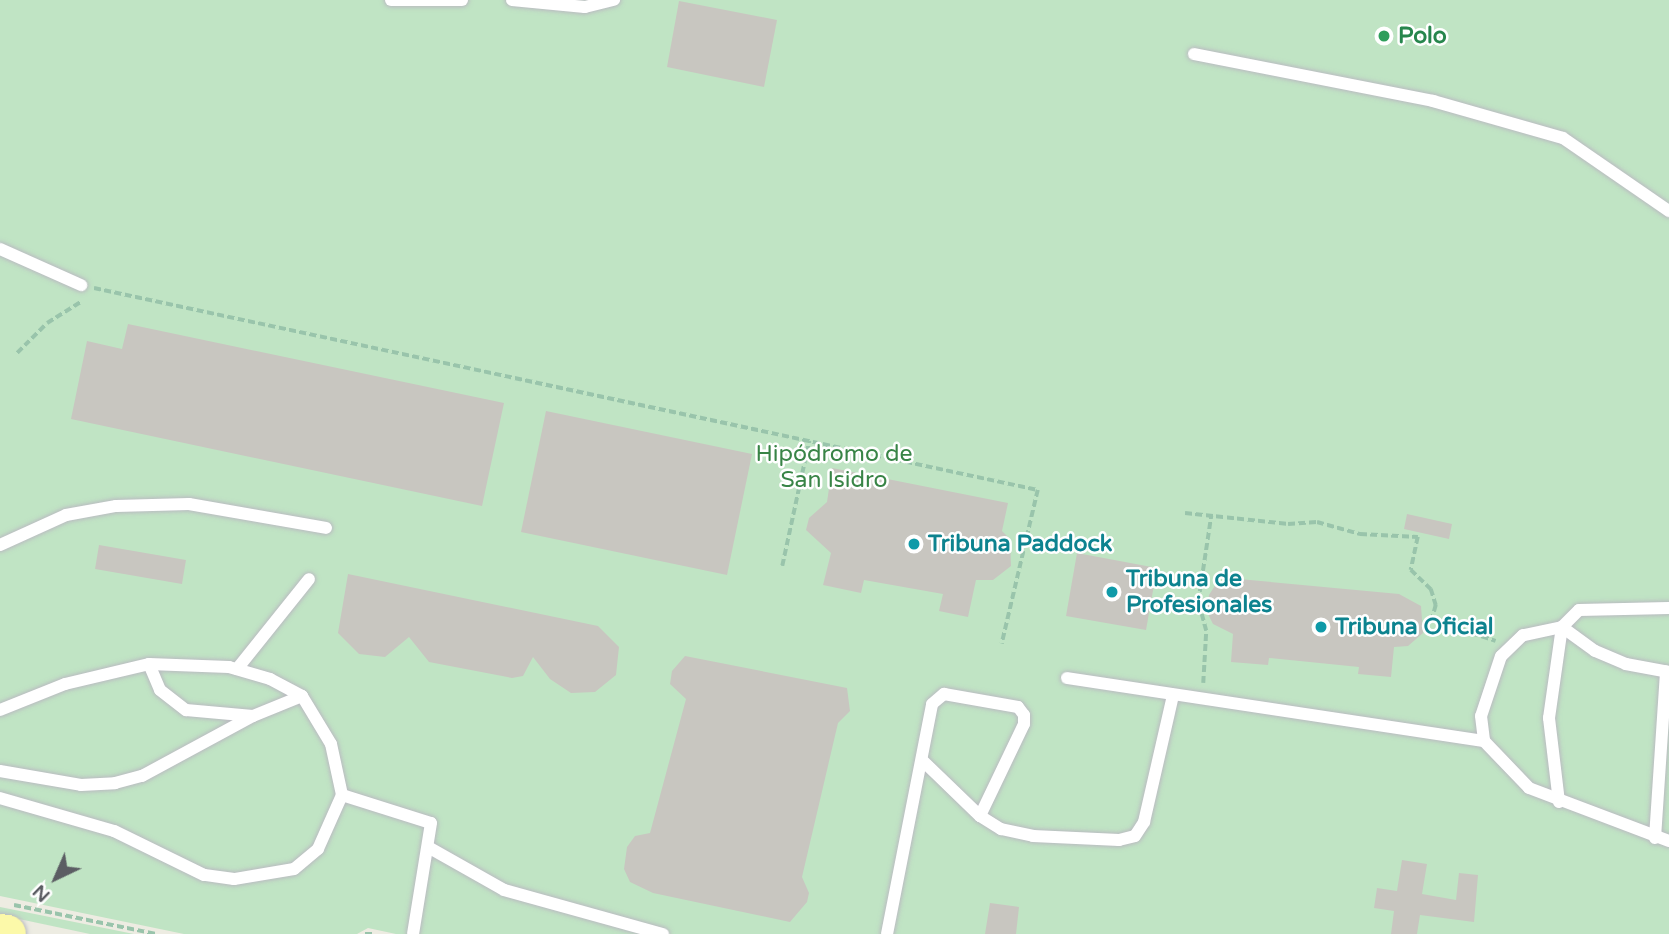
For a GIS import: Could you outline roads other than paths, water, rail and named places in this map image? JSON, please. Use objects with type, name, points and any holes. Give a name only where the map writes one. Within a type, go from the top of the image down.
[{"type":"main road","points":[[0,933],[6,934]]},
{"type":"lane","points":[[391,0],[462,0]]},
{"type":"lane","points":[[513,0],[585,8],[614,0]]},
{"type":"lane","points":[[1194,54],[1433,101],[1563,138],[1669,211]]},
{"type":"lane","points":[[0,249],[85,290]]},
{"type":"lane","points":[[0,545],[66,515],[116,506],[189,504],[326,528]]},
{"type":"lane","points":[[237,669],[309,579]]},
{"type":"lane","points":[[1669,608],[1579,610],[1562,627],[1523,635],[1501,656],[1481,716],[1484,741],[1529,788],[1559,802],[1669,841]]},
{"type":"lane","points":[[1562,627],[1605,656],[1668,672],[1656,838]]},
{"type":"lane","points":[[1559,802],[1549,718],[1562,627]]},
{"type":"lane","points":[[149,664],[160,690],[187,710],[253,716]]},
{"type":"lane","points":[[0,710],[65,684],[149,664],[237,669],[302,696],[331,744],[342,795],[318,849],[294,869],[234,879],[204,875],[114,831],[0,799]]},
{"type":"lane","points":[[1067,678],[1484,741]]},
{"type":"lane","points":[[887,934],[936,697],[944,694],[1018,707],[1024,724],[981,816]]},
{"type":"lane","points":[[923,761],[981,816],[1001,829],[1033,836],[1119,840],[1135,836],[1144,822],[1173,695]]},
{"type":"lane","points":[[0,771],[81,786],[115,783],[142,776],[253,716],[302,696]]},
{"type":"lane","points":[[342,795],[431,823],[413,934]]},
{"type":"lane","points":[[428,847],[504,890],[663,934]]},
{"type":"place","name":"Polo","points":[[1384,36]]},
{"type":"place","name":"Tribuna Paddock","points":[[914,544]]},
{"type":"place","name":"Tribuna de Profesionales","points":[[1112,592]]},
{"type":"place","name":"Tribuna Oficial","points":[[1321,627]]},
{"type":"park label","name":"Hipódromo de San Isidro","points":[[834,467]]}]
